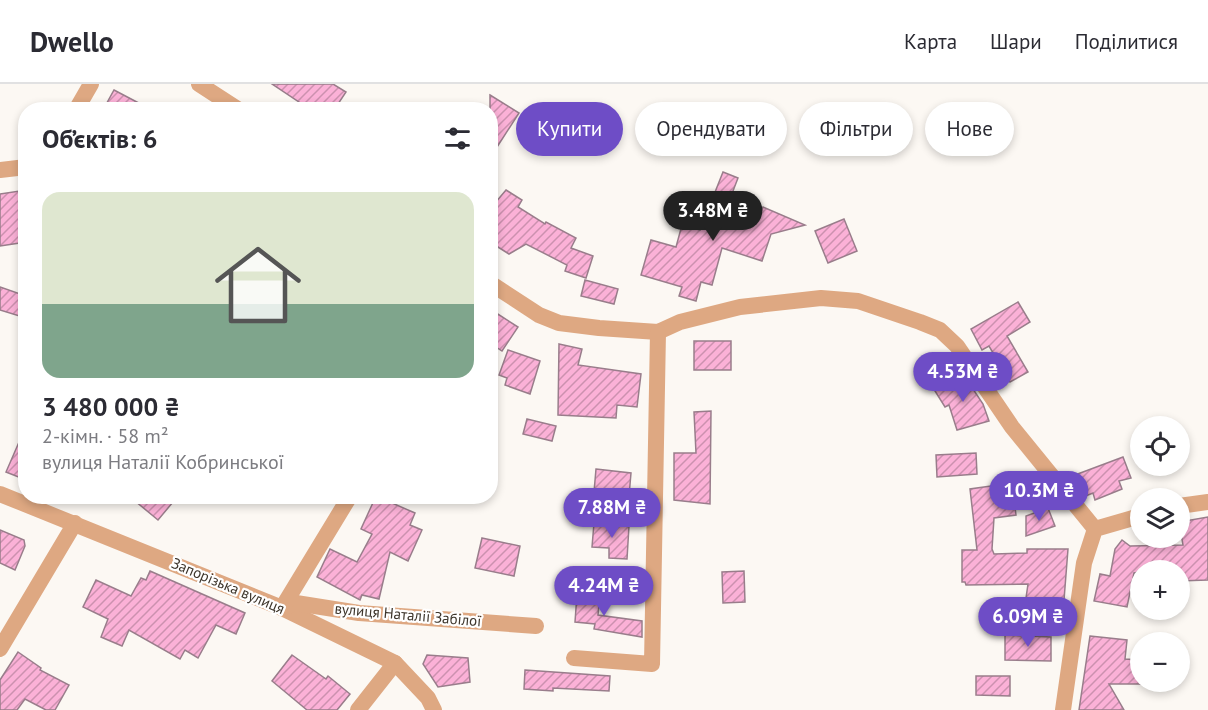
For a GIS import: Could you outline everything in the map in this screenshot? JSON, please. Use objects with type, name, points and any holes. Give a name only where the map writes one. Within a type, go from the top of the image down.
[{"type":"street","points":[[81,102],[91,84]]},
{"type":"street","points":[[199,84],[227,102]]},
{"type":"street","points":[[0,170],[18,168]]},
{"type":"street","points":[[498,288],[539,315],[559,323],[658,332],[680,322],[740,307],[821,298],[858,301],[940,330],[957,346],[1012,428],[1095,529]]},
{"type":"street","points":[[574,658],[652,664],[658,332]]},
{"type":"street","name":"Запорізька вулиця","points":[[0,494],[18,501]]},
{"type":"street","points":[[1190,504],[1208,502]]},
{"type":"street","name":"Запорізька вулиця","points":[[26,504],[282,608],[395,663],[428,698],[434,710]]},
{"type":"street","points":[[282,608],[345,504]]},
{"type":"street","points":[[1095,529],[1130,519]]},
{"type":"street","points":[[0,649],[75,523]]},
{"type":"street","points":[[1063,710],[1084,563],[1095,529]]},
{"type":"street","name":"вулиця Наталії Забілої","points":[[282,608],[296,603],[358,613],[536,626]]},
{"type":"street","points":[[358,710],[395,663]]},
{"type":"building","points":[[272,84],[333,84],[346,92],[339,102],[299,102]]},
{"type":"building","points":[[114,90],[137,102],[107,102]]},
{"type":"building","points":[[490,95],[516,111],[516,118],[498,146],[498,102],[490,102]]},
{"type":"building","points":[[723,172],[738,178],[728,204],[759,216],[763,207],[805,225],[771,234],[762,261],[722,248],[712,285],[701,282],[696,301],[679,296],[682,287],[641,275],[651,240],[676,247],[682,225],[700,230]]},
{"type":"building","points":[[506,190],[522,200],[518,207],[545,224],[546,222],[576,238],[571,248],[593,256],[586,278],[565,271],[567,265],[526,244],[509,254],[498,247],[498,200]]},
{"type":"building","points":[[18,191],[18,243],[0,246],[0,194]]},
{"type":"building","points":[[844,219],[857,251],[828,263],[815,231]]},
{"type":"building","points":[[585,280],[618,289],[614,304],[581,296]]},
{"type":"building","points":[[0,287],[18,293],[18,316],[0,310]]},
{"type":"building","points":[[1018,302],[1030,322],[1007,336],[1028,372],[1010,382],[989,346],[982,350],[971,329]]},
{"type":"building","points":[[498,314],[518,327],[502,351],[498,348]]},
{"type":"building","points":[[694,341],[731,341],[731,370],[694,370]]},
{"type":"building","points":[[559,344],[582,349],[578,365],[641,374],[637,407],[617,405],[616,418],[558,415]]},
{"type":"building","points":[[508,350],[540,361],[530,394],[505,385],[507,378],[499,375]]},
{"type":"building","points":[[963,374],[983,404],[989,421],[957,430],[949,405],[945,407],[935,391]]},
{"type":"building","points":[[711,411],[710,504],[674,500],[674,453],[696,453],[694,412]]},
{"type":"building","points":[[527,419],[556,426],[552,441],[523,434]]},
{"type":"building","points":[[18,444],[18,477],[6,472]]},
{"type":"building","points":[[976,453],[977,474],[937,477],[936,455]]},
{"type":"building","points":[[1123,457],[1131,478],[1119,481],[1122,489],[1095,500],[1093,493],[1083,497],[1075,475]]},
{"type":"building","points":[[596,469],[631,473],[629,496],[594,492]]},
{"type":"building","points":[[1012,483],[1016,515],[994,518],[992,549],[994,554],[1027,553],[1027,549],[1068,549],[1064,600],[1026,598],[1028,584],[966,585],[962,582],[962,550],[977,550],[970,489]]},
{"type":"building","points":[[139,504],[171,504],[158,520]]},
{"type":"building","points":[[372,504],[394,504],[415,513],[410,525],[422,530],[408,561],[390,552],[379,599],[362,595],[360,600],[317,577],[330,549],[357,562],[372,534],[361,529]]},
{"type":"building","points":[[1048,508],[1055,526],[1026,536],[1026,516]]},
{"type":"building","points":[[1208,517],[1208,580],[1190,581],[1190,560],[1130,560],[1130,592],[1127,607],[1094,601],[1100,574],[1110,576],[1115,549],[1122,540],[1130,548],[1190,548],[1190,520]]},
{"type":"building","points":[[594,523],[629,526],[627,559],[609,558],[609,548],[592,547]]},
{"type":"building","points":[[0,530],[24,540],[25,546],[15,570],[0,563]]},
{"type":"building","points":[[482,538],[520,546],[514,576],[475,568]]},
{"type":"building","points":[[150,571],[245,613],[236,634],[216,625],[198,658],[185,650],[180,659],[129,630],[122,646],[101,637],[108,619],[83,607],[96,580],[131,596],[141,578],[146,580]]},
{"type":"building","points":[[744,571],[745,602],[723,603],[722,572]]},
{"type":"building","points":[[577,594],[600,594],[598,615],[642,621],[642,637],[594,629],[595,624],[575,622]]},
{"type":"building","points":[[1005,635],[1051,637],[1051,661],[1005,660]]},
{"type":"building","points":[[1090,636],[1127,640],[1125,659],[1130,659],[1130,684],[1109,684],[1124,710],[1079,710]]},
{"type":"building","points":[[18,652],[41,668],[40,670],[69,685],[55,710],[46,710],[25,699],[17,710],[0,710],[0,680]]},
{"type":"building","points":[[292,655],[326,679],[328,676],[350,694],[337,710],[307,710],[272,681]]},
{"type":"building","points":[[427,655],[468,658],[470,682],[438,687],[423,664]]},
{"type":"building","points":[[525,670],[610,676],[609,691],[524,689]]},
{"type":"building","points":[[976,676],[1010,676],[1010,696],[976,695]]}]
